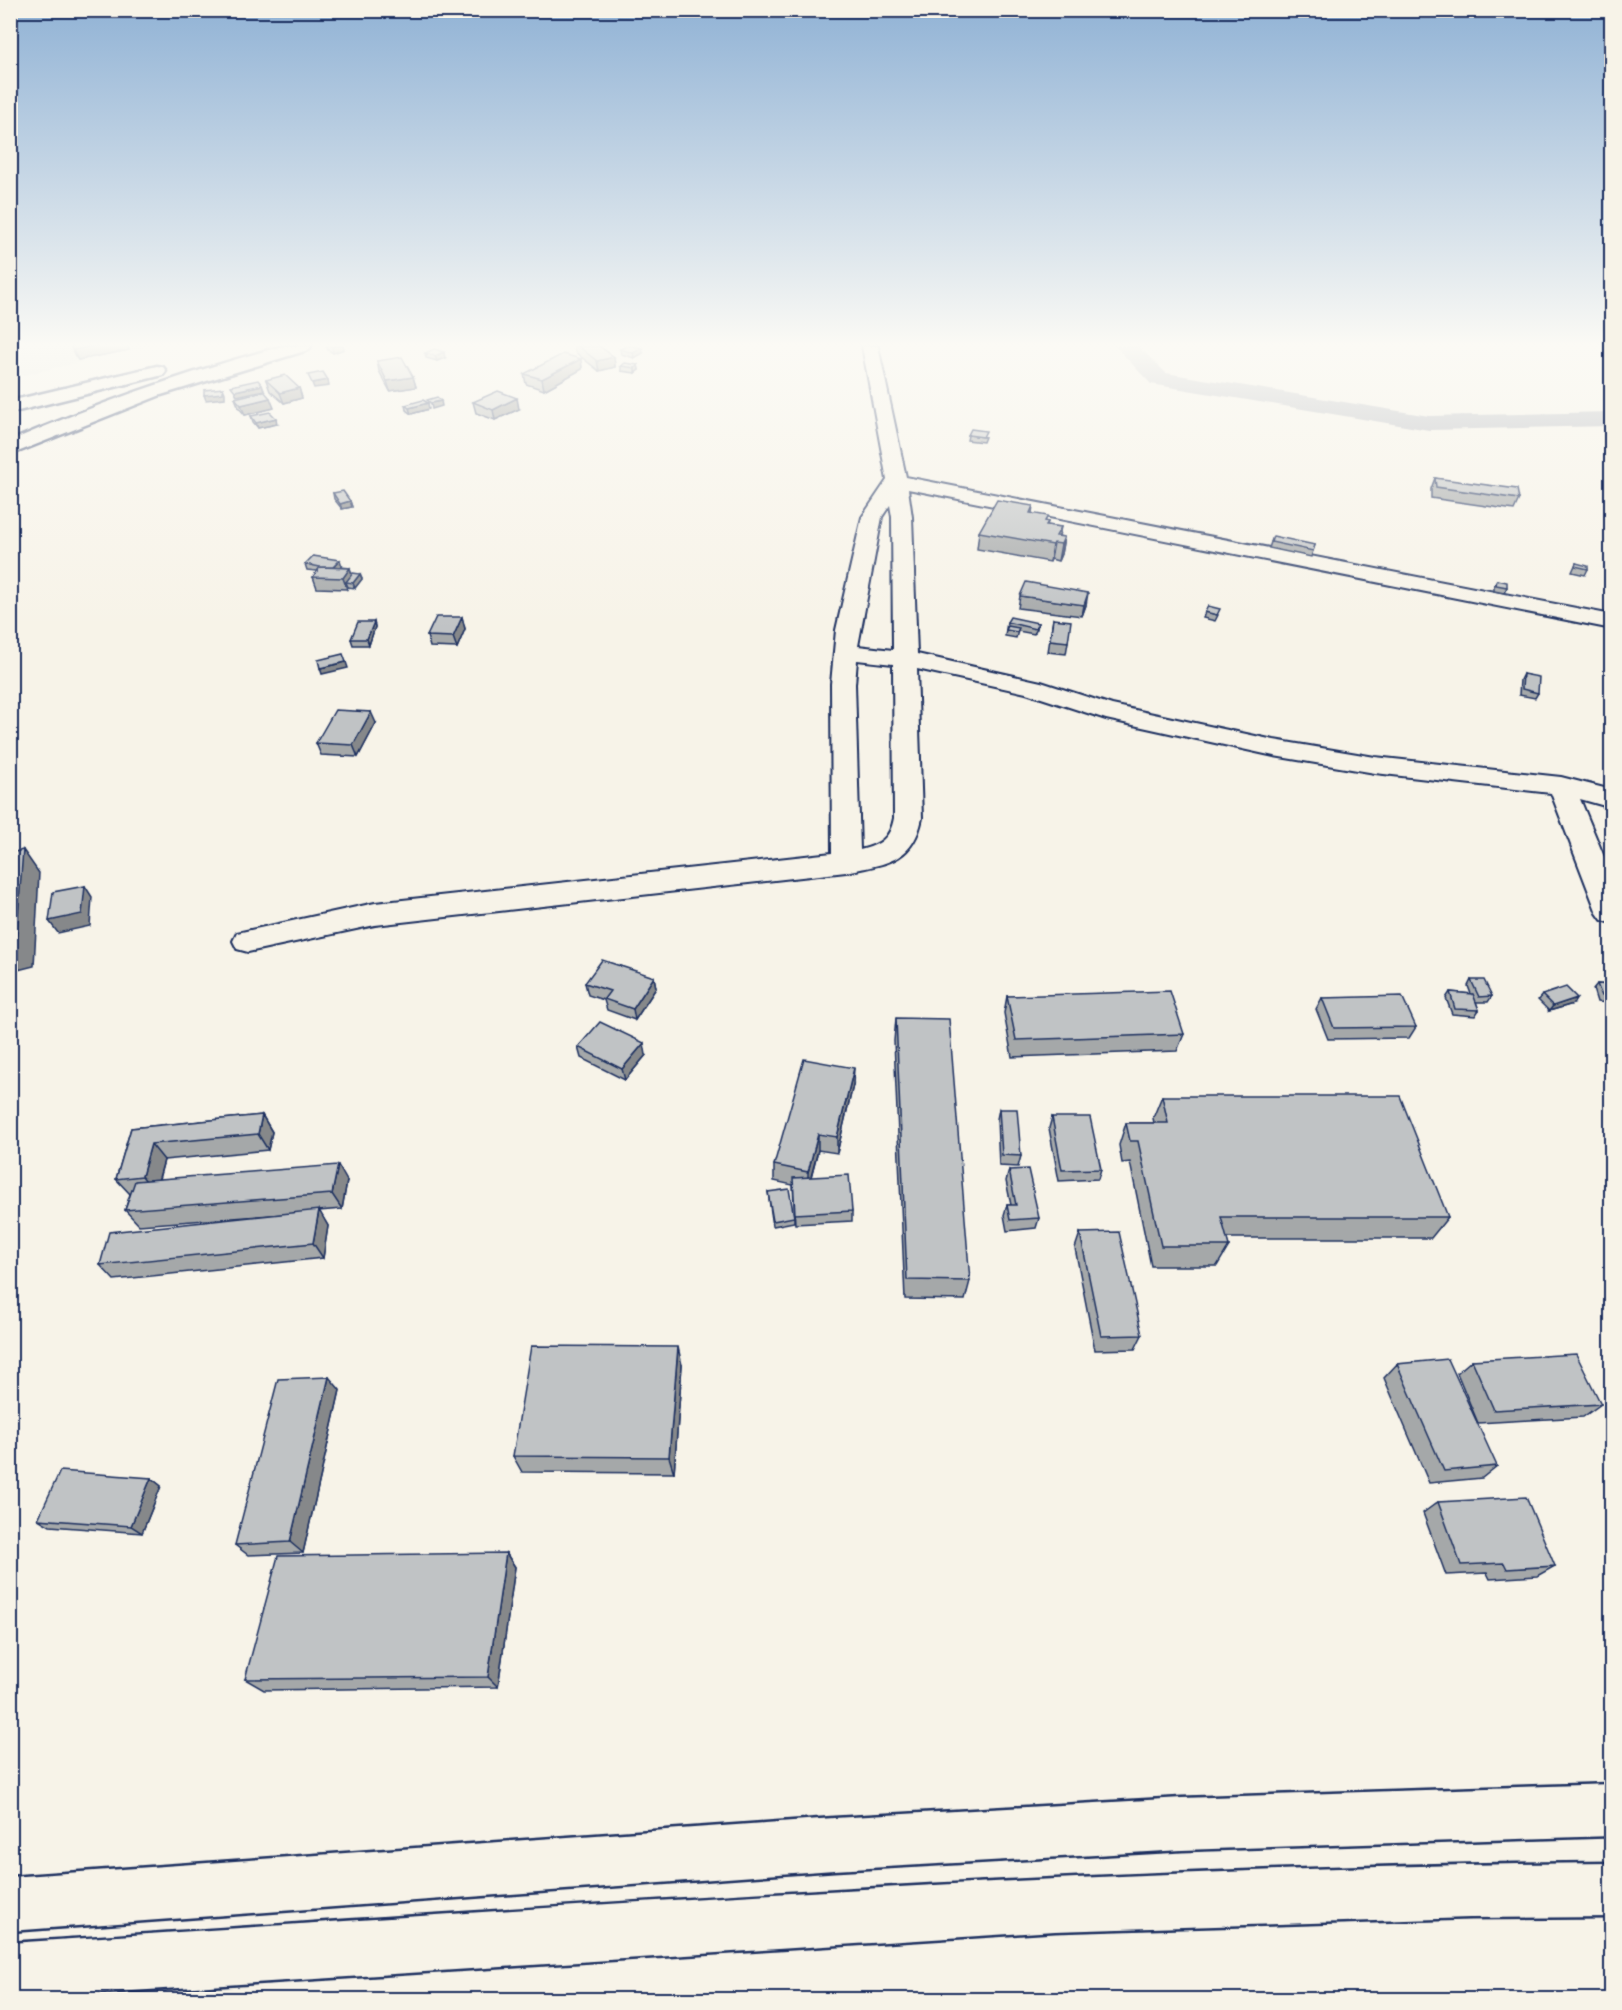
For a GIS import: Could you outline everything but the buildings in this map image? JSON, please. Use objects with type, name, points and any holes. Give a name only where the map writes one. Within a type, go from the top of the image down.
[{"type":"highway","points":[[10,448],[31,440]]},
{"type":"highway","points":[[10,1904],[834,1844],[1182,1824],[1611,1810]]},
{"type":"highway","points":[[10,1971],[1055,1904],[1470,1891],[1611,1890]]},
{"type":"street","points":[[248,941],[375,914],[846,862],[884,854],[906,836],[908,818],[902,517],[890,440]]},
{"type":"street","points":[[896,481],[1611,622]]},
{"type":"street","points":[[846,862],[843,695],[846,651],[872,518],[896,481]]},
{"type":"street","points":[[846,651],[905,659],[1032,687],[1106,711],[1274,748],[1375,765],[1561,786],[1611,799]]},
{"type":"street","points":[[1561,786],[1611,913]]}]
